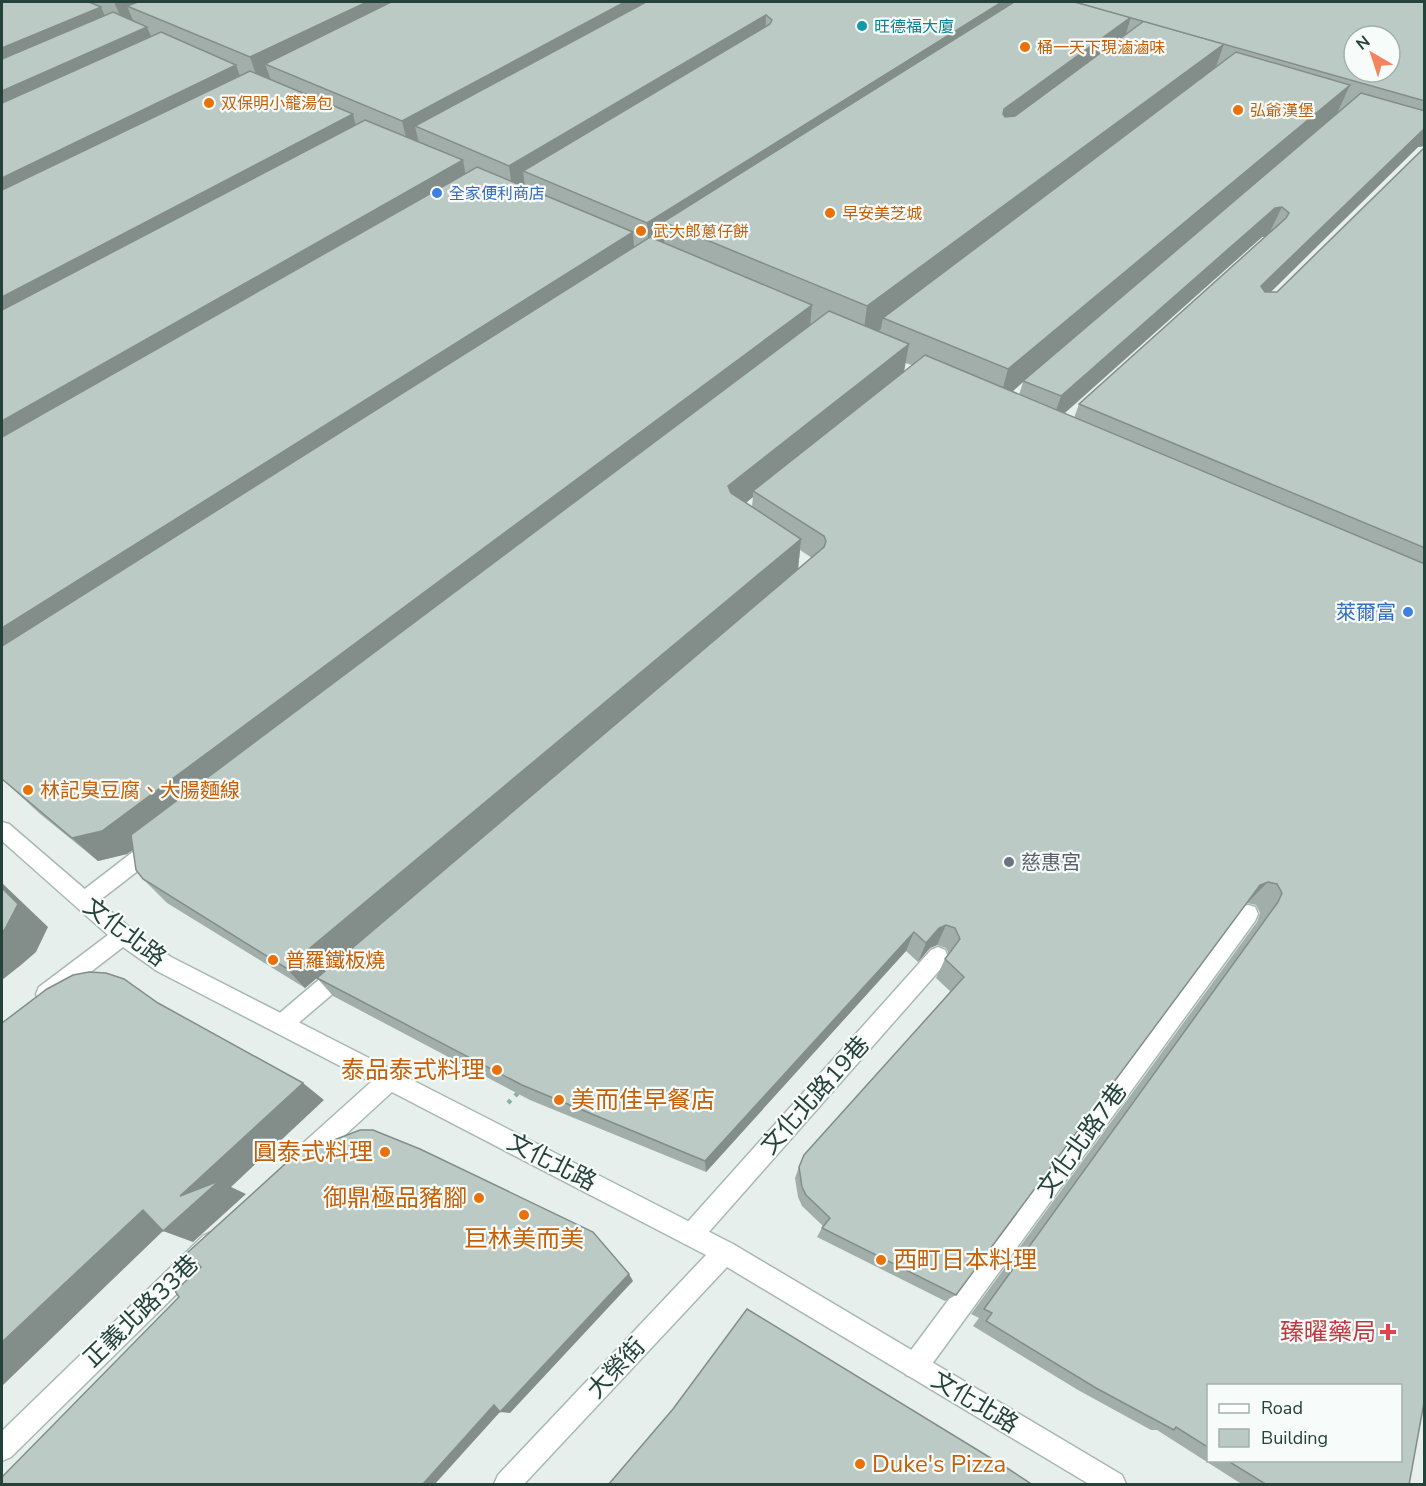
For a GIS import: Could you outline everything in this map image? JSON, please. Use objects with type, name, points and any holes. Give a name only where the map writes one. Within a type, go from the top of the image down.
[{"type":"street","name":"文化北路","points":[[2,830],[123,935],[164,964],[484,1126],[725,1252],[1113,1485]]},
{"type":"street","points":[[84,901],[169,836]]},
{"type":"street","name":"文化北路7巷","points":[[915,1366],[1248,914]]},
{"type":"street","points":[[30,1006],[123,935]]},
{"type":"street","name":"文化北路19巷","points":[[692,1234],[938,957]]},
{"type":"street","points":[[282,1024],[354,963]]},
{"type":"street","points":[[284,1177],[390,1079]]},
{"type":"street","name":"正義北路33巷","points":[[2,1448],[231,1226]]},
{"type":"street","name":"大榮街","points":[[507,1485],[725,1252]]},
{"type":"path","points":[[484,1126],[527,1085]]},
{"type":"building","points":[[89,2],[101,7],[2,48],[2,3]]},
{"type":"building","points":[[138,2],[367,2],[250,57],[127,6]]},
{"type":"building","points":[[391,2],[625,2],[402,121],[265,64]]},
{"type":"building","points":[[646,2],[1002,2],[647,223],[523,171],[770,24],[772,20],[766,15],[509,166],[415,126]]},
{"type":"building","points":[[1014,2],[1075,2],[1131,17],[1004,109],[1005,117],[1015,116],[1144,21],[1224,44],[867,306],[663,222]]},
{"type":"building","points":[[1075,2],[1425,2],[1425,101],[1365,84],[1402,84],[1402,24],[1342,24],[1342,78]]},
{"type":"building","points":[[113,12],[147,27],[2,91],[2,59]]},
{"type":"building","points":[[161,32],[236,65],[2,178],[2,103]]},
{"type":"building","points":[[1236,52],[1350,85],[1008,369],[883,318]]},
{"type":"building","points":[[250,71],[353,114],[2,297],[2,190]]},
{"type":"building","points":[[1361,93],[1425,111],[1425,128],[1261,286],[1265,292],[1277,292],[1425,147],[1425,548],[1079,404],[1286,218],[1289,213],[1282,207],[1275,208],[1061,396],[1023,381]]},
{"type":"building","points":[[365,120],[463,160],[2,421],[2,310]]},
{"type":"building","points":[[477,167],[633,232],[2,628],[2,437]]},
{"type":"building","points":[[650,237],[812,305],[102,831],[72,838],[2,779],[2,646]]},
{"type":"building","points":[[829,311],[909,344],[728,486],[731,493],[801,539],[286,968],[143,879],[136,870],[131,835]]},
{"type":"building","points":[[925,355],[1425,564],[1425,1397],[1409,1485],[1267,1485],[1230,1462],[1402,1462],[1402,1384],[1207,1384],[1207,1447],[1176,1427],[1174,1430],[1096,1388],[986,1321],[992,1313],[984,1309],[1278,902],[1282,893],[1277,884],[1268,882],[1260,885],[956,1295],[822,1228],[830,1218],[806,1195],[802,1187],[799,1167],[804,1155],[964,977],[945,959],[960,939],[955,928],[946,925],[939,928],[926,943],[914,932],[705,1161],[522,1085],[317,978],[824,547],[826,541],[824,536],[753,491]]},
{"type":"building","points":[[2,888],[18,904],[2,932]]},
{"type":"building","points":[[89,972],[106,973],[124,979],[158,1003],[303,1083],[180,1196],[219,1181],[163,1231],[143,1210],[2,1342],[2,1023],[47,989],[73,975]]},
{"type":"building","points":[[360,1130],[373,1130],[420,1149],[593,1232],[629,1274],[500,1412],[494,1405],[422,1485],[2,1485],[2,1477],[179,1297],[175,1291],[201,1267],[187,1253],[295,1155]]},
{"type":"building","points":[[747,1309],[1033,1485],[608,1485],[673,1409]]},
{"type":"place","name":"旺德福大廈","points":[[862,26]]},
{"type":"place","name":"桶一天下現滷滷味","points":[[1025,47]]},
{"type":"place","name":"双保明小籠湯包","points":[[209,103]]},
{"type":"place","name":"弘爺漢堡","points":[[1238,110]]},
{"type":"place","name":"全家便利商店","points":[[437,193]]},
{"type":"place","name":"早安美芝城","points":[[830,213]]},
{"type":"place","name":"武大郎蔥仔餅","points":[[641,231]]},
{"type":"place","name":"萊爾富","points":[[1408,612]]},
{"type":"place","name":"林記臭豆腐、大腸麵線","points":[[28,790]]},
{"type":"place","name":"慈惠宮","points":[[1009,862]]},
{"type":"place","name":"普羅鐵板燒","points":[[273,960]]},
{"type":"place","name":"泰品泰式料理","points":[[497,1070]]},
{"type":"place","name":"美而佳早餐店","points":[[559,1100]]},
{"type":"place","name":"圓泰式料理","points":[[385,1152]]},
{"type":"place","name":"御鼎極品豬腳","points":[[479,1198]]},
{"type":"place","name":"巨林美而美","points":[[524,1215]]},
{"type":"place","name":"西町日本料理","points":[[881,1260]]},
{"type":"place","name":"臻曜藥局","points":[[1388,1332]]},
{"type":"place","name":"Duke's Pizza","points":[[860,1464]]}]
